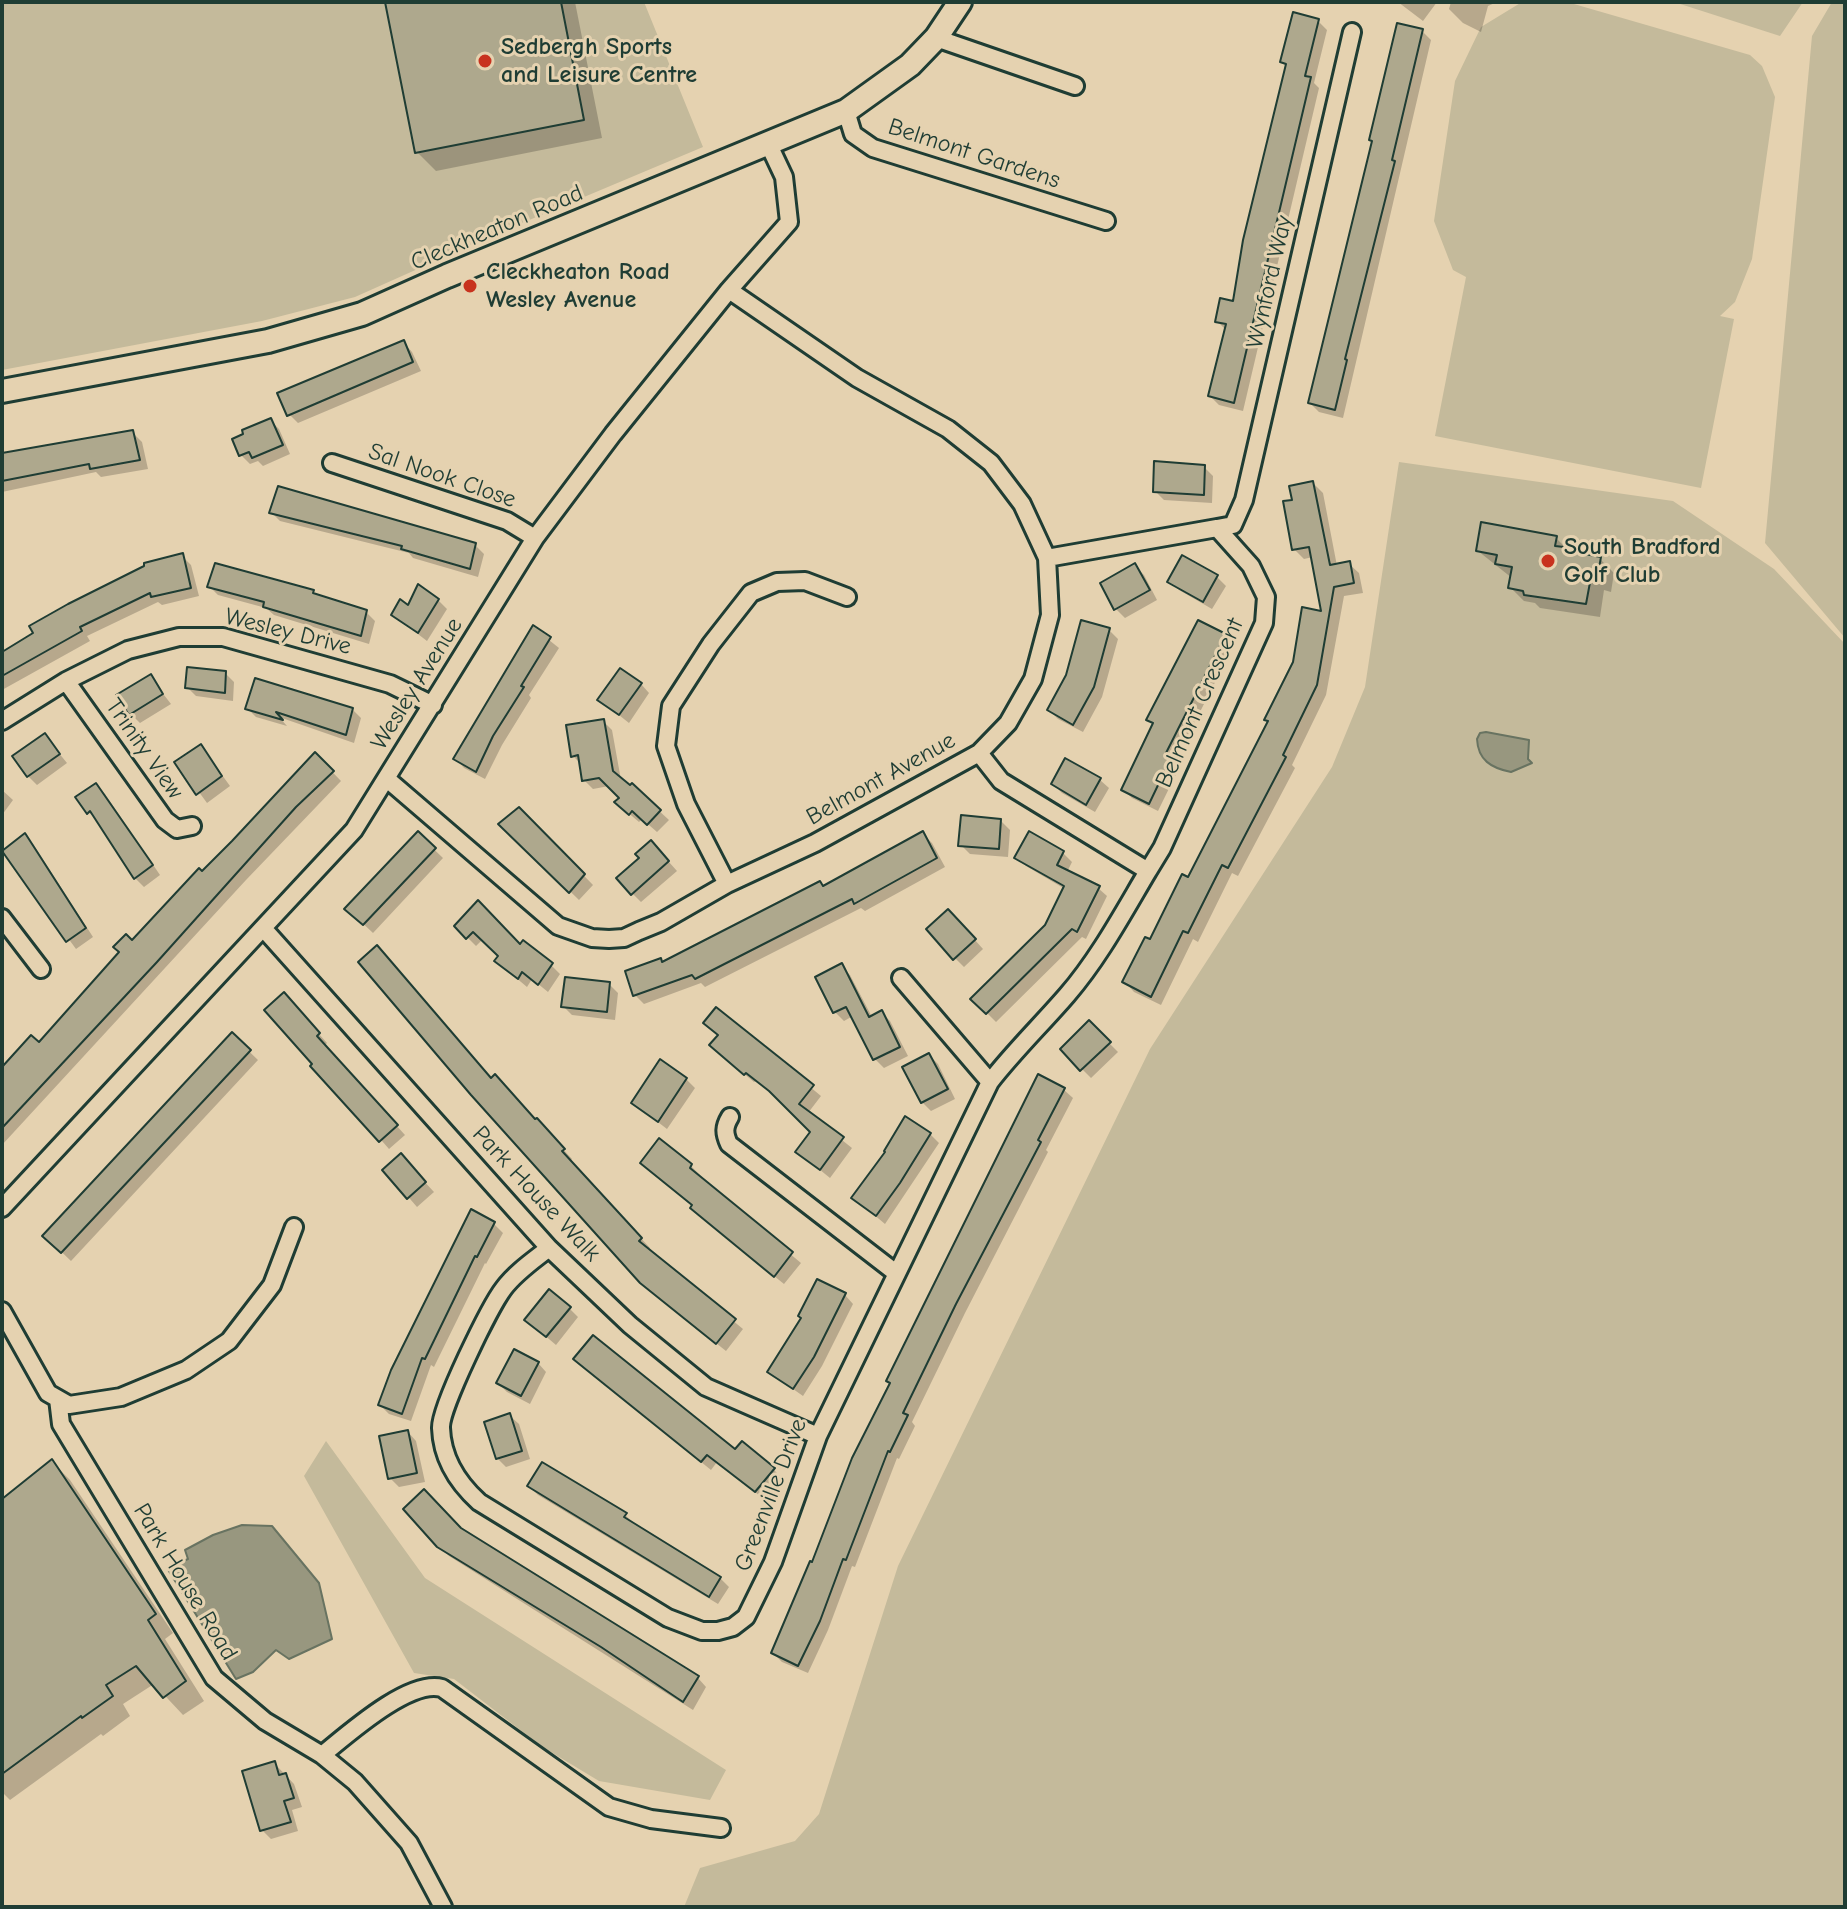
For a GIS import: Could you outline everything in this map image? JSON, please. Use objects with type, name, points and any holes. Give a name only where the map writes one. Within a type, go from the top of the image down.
[{"type":"street","name":"Cleckheaton Road","points":[[2,391],[268,341],[362,314],[846,111],[910,65],[936,38],[960,2]]},
{"type":"street","name":"Wynford Way","points":[[1217,528],[1233,525],[1244,500],[1352,32]]},
{"type":"street","points":[[936,38],[1075,86]]},
{"type":"street","name":"Belmont Gardens","points":[[846,111],[853,134],[873,148],[1106,221]]},
{"type":"street","name":"Wesley Avenue","points":[[2,1208],[354,830],[535,538],[613,434],[729,290],[789,222],[784,177],[768,143]]},
{"type":"street","name":"Belmont Avenue","points":[[387,779],[558,926],[573,933],[609,939],[624,938],[661,922],[727,884],[815,843],[979,753],[1008,723],[1033,679],[1050,615],[1047,558],[1022,504],[991,463],[948,429],[857,378],[729,290]]},
{"type":"street","name":"Sal Nook Close","points":[[332,463],[507,521],[535,538]]},
{"type":"street","points":[[1047,558],[1217,528]]},
{"type":"street","name":"Belmont Crescent","points":[[1148,871],[1162,848],[1264,623],[1266,597],[1251,566],[1217,528]]},
{"type":"street","points":[[727,884],[686,804],[666,746],[671,706],[711,644],[751,593],[777,582],[805,581],[847,597]]},
{"type":"street","name":"Wesley Drive","points":[[2,721],[66,681],[128,650],[179,637],[223,637],[390,684],[433,705]]},
{"type":"street","name":"Trinity View","points":[[66,681],[165,820],[177,829],[192,826]]},
{"type":"street","points":[[979,753],[1001,781],[1148,871]]},
{"type":"street","name":"Greenville Drive","points":[[549,1248],[514,1276],[501,1291],[451,1391],[440,1424],[443,1447],[450,1466],[462,1486],[479,1502],[668,1618],[702,1631],[733,1627],[746,1617],[773,1562],[818,1436],[990,1082],[1069,993],[1097,955],[1148,871]]},
{"type":"street","points":[[2,918],[41,969]]},
{"type":"street","name":"Park House Walk","points":[[263,928],[549,1248],[630,1325],[706,1387],[818,1436]]},
{"type":"street","points":[[901,978],[990,1082]]},
{"type":"street","points":[[730,1117],[724,1134],[729,1144],[896,1273]]},
{"type":"street","points":[[58,1399],[69,1405],[121,1397],[186,1370],[229,1341],[272,1285],[294,1227]]},
{"type":"street","name":"Park House Road","points":[[2,1311],[48,1393],[58,1399],[61,1424],[214,1678],[265,1721],[322,1755],[355,1782],[409,1843],[443,1907]]},
{"type":"street","points":[[322,1755],[402,1697],[431,1685],[442,1688],[609,1807],[651,1819],[721,1828]]},
{"type":"shaded area","points":[[2,2],[644,2],[703,147],[355,297],[262,321],[2,370]]},
{"type":"shaded area","points":[[1522,2],[1567,2],[1750,55],[1762,66],[1775,97],[1752,259],[1735,302],[1720,316],[1734,319],[1701,488],[1435,436],[1466,277],[1453,270],[1434,221],[1455,81],[1481,27]]},
{"type":"shaded area","points":[[1674,2],[1803,2],[1780,36]]},
{"type":"shaded area","points":[[1832,2],[1845,2],[1845,638],[1765,543],[1812,36]]},
{"type":"shaded area","points":[[1399,462],[1673,501],[1774,569],[1845,644],[1845,1907],[684,1907],[700,1868],[795,1841],[819,1814],[898,1566],[1150,1049],[1332,767],[1365,687]]},
{"type":"shaded area","points":[[1480,733],[1529,740],[1528,759],[1532,763],[1511,772],[1492,765],[1483,758],[1478,746]]},
{"type":"shaded area","points":[[326,1441],[425,1578],[726,1770],[710,1800],[599,1781],[541,1746],[454,1679],[414,1673],[304,1476]]},
{"type":"shaded area","points":[[242,1525],[272,1526],[319,1583],[332,1639],[289,1659],[276,1650],[253,1672],[236,1679],[167,1568],[188,1559],[185,1550],[213,1535]]},
{"type":"building","name":"Sedbergh Sports and Leisure Centre","points":[[385,2],[561,2],[584,120],[415,153]]},
{"type":"building","points":[[1293,12],[1319,19],[1305,76],[1311,77],[1234,403],[1208,396],[1226,324],[1215,322],[1220,298],[1233,301],[1243,240],[1286,64],[1280,62]]},
{"type":"building","points":[[1397,23],[1423,29],[1392,160],[1395,161],[1335,410],[1308,403],[1372,141],[1369,140]]},
{"type":"building","points":[[404,340],[413,362],[287,416],[277,393]]},
{"type":"building","points":[[271,418],[283,445],[252,458],[249,452],[239,456],[232,439],[243,434],[242,430]]},
{"type":"building","points":[[133,430],[140,460],[90,469],[89,464],[2,481],[2,453]]},
{"type":"building","points":[[1154,461],[1205,465],[1204,495],[1153,492]]},
{"type":"building","points":[[1313,481],[1330,565],[1350,561],[1354,583],[1334,587],[1317,685],[1283,755],[1286,757],[1228,868],[1222,865],[1188,933],[1183,931],[1151,997],[1122,982],[1145,937],[1150,939],[1182,874],[1188,877],[1268,721],[1264,720],[1293,662],[1302,607],[1321,611],[1309,547],[1292,550],[1283,501],[1292,500],[1289,486]]},
{"type":"building","points":[[278,486],[476,543],[470,569],[401,549],[402,546],[269,513]]},
{"type":"building","name":"South Bradford Golf Club","points":[[1481,522],[1557,536],[1555,546],[1564,547],[1563,550],[1601,557],[1597,579],[1591,577],[1586,604],[1524,595],[1523,591],[1508,588],[1512,567],[1495,564],[1497,555],[1476,551]]},
{"type":"building","points":[[183,553],[191,588],[151,597],[150,593],[80,627],[82,631],[2,676],[2,652],[33,633],[29,626],[144,566],[144,563]]},
{"type":"building","points":[[1182,555],[1218,575],[1203,602],[1167,582]]},
{"type":"building","points":[[215,563],[314,590],[313,593],[367,610],[361,636],[263,607],[264,602],[207,587]]},
{"type":"building","points":[[1135,563],[1150,590],[1114,610],[1100,583]]},
{"type":"building","points":[[418,584],[439,599],[418,633],[391,615],[400,599],[408,605]]},
{"type":"building","points":[[1081,620],[1110,628],[1094,687],[1073,725],[1047,710],[1066,675]]},
{"type":"building","points":[[1198,620],[1226,634],[1165,755],[1171,758],[1149,804],[1121,790],[1153,723],[1146,720]]},
{"type":"building","points":[[533,625],[551,637],[493,736],[476,772],[453,759]]},
{"type":"building","points":[[187,667],[226,671],[225,693],[185,688]]},
{"type":"building","points":[[620,668],[642,683],[619,715],[597,700]]},
{"type":"building","points":[[151,674],[163,694],[129,715],[116,695]]},
{"type":"building","points":[[255,678],[353,708],[346,735],[276,712],[283,720],[245,709]]},
{"type":"building","points":[[604,719],[613,771],[630,785],[632,783],[661,810],[647,825],[632,811],[629,815],[614,802],[619,798],[599,778],[582,781],[578,755],[571,757],[566,725]]},
{"type":"building","points":[[45,733],[60,754],[27,777],[12,756]]},
{"type":"building","points":[[201,744],[222,776],[196,795],[174,762]]},
{"type":"building","points":[[315,752],[334,771],[296,807],[2,1128],[2,1067],[31,1035],[39,1042],[119,952],[113,947],[126,934],[132,940],[199,868],[202,871],[232,841]]},
{"type":"building","points":[[1065,758],[1101,778],[1086,805],[1051,784]]},
{"type":"building","points":[[96,783],[153,865],[134,879],[90,811],[87,814],[75,797]]},
{"type":"building","points":[[519,807],[585,874],[569,893],[498,824]]},
{"type":"building","points":[[961,815],[1001,819],[999,849],[958,846]]},
{"type":"building","points":[[418,831],[436,848],[363,925],[344,909]]},
{"type":"building","points":[[923,831],[937,858],[854,904],[852,899],[695,979],[692,975],[633,996],[625,971],[661,958],[662,962],[820,881],[823,886]]},
{"type":"building","points":[[1029,831],[1064,851],[1057,865],[1100,886],[1077,932],[1072,929],[986,1014],[970,999],[1045,925],[1064,886],[1014,858]]},
{"type":"building","points":[[25,833],[86,928],[66,942],[2,851]]},
{"type":"building","points":[[651,840],[669,861],[631,895],[616,878],[639,858],[635,854]]},
{"type":"building","points":[[478,900],[520,944],[523,940],[553,963],[538,985],[522,972],[518,979],[494,961],[498,956],[473,932],[466,939],[454,926]]},
{"type":"building","points":[[948,909],[976,939],[953,960],[926,929]]},
{"type":"building","points":[[377,945],[491,1078],[495,1074],[565,1149],[562,1151],[642,1238],[639,1241],[736,1319],[716,1344],[640,1283],[471,1095],[358,962]]},
{"type":"building","points":[[842,963],[869,1017],[882,1010],[900,1047],[873,1060],[846,1007],[833,1013],[815,977]]},
{"type":"building","points":[[565,977],[610,982],[607,1012],[561,1007]]},
{"type":"building","points":[[284,992],[320,1033],[317,1036],[398,1125],[379,1142],[264,1010]]},
{"type":"building","points":[[716,1007],[814,1085],[799,1104],[844,1137],[820,1170],[795,1152],[810,1132],[769,1091],[746,1073],[744,1075],[709,1045],[718,1035],[703,1023]]},
{"type":"building","points":[[1089,1020],[1111,1042],[1080,1071],[1060,1049]]},
{"type":"building","points":[[232,1032],[251,1050],[61,1253],[42,1236]]},
{"type":"building","points":[[929,1053],[948,1089],[921,1103],[902,1067]]},
{"type":"building","points":[[660,1059],[687,1078],[658,1122],[631,1103]]},
{"type":"building","points":[[1038,1074],[1065,1088],[1038,1140],[1041,1142],[903,1413],[908,1415],[888,1451],[846,1560],[843,1559],[820,1621],[798,1666],[771,1653],[812,1562],[852,1458],[890,1383],[886,1381]]},
{"type":"building","points":[[905,1116],[931,1133],[876,1216],[851,1198],[885,1152]]},
{"type":"building","points":[[659,1138],[692,1164],[690,1168],[793,1252],[774,1277],[640,1163]]},
{"type":"building","points":[[401,1153],[426,1182],[407,1199],[382,1170]]},
{"type":"building","points":[[471,1209],[495,1222],[425,1359],[422,1358],[402,1414],[378,1405],[391,1370]]},
{"type":"building","points":[[817,1279],[846,1293],[814,1357],[793,1389],[767,1372],[801,1318],[798,1316]]},
{"type":"building","points":[[549,1289],[571,1307],[546,1337],[524,1320]]},
{"type":"building","points":[[593,1335],[735,1449],[742,1441],[775,1468],[755,1492],[707,1455],[701,1462],[573,1359]]},
{"type":"building","points":[[514,1349],[539,1362],[521,1396],[496,1383]]},
{"type":"building","points":[[510,1413],[522,1451],[496,1459],[484,1422]]},
{"type":"building","points":[[408,1430],[417,1473],[388,1479],[379,1436]]},
{"type":"building","points":[[52,1459],[156,1614],[148,1620],[186,1681],[163,1698],[136,1666],[106,1685],[113,1696],[2,1774],[2,1499]]},
{"type":"building","points":[[542,1462],[627,1513],[624,1517],[721,1577],[709,1597],[527,1486]]},
{"type":"building","points":[[424,1489],[461,1528],[699,1676],[683,1702],[601,1647],[437,1547],[403,1509]]},
{"type":"building","points":[[275,1761],[279,1775],[286,1773],[294,1798],[284,1801],[291,1822],[260,1831],[242,1771]]},
{"type":"place","name":"Sedbergh Sports and Leisure Centre","points":[[485,61]]},
{"type":"place","name":"Cleckheaton Road Wesley Avenue","points":[[470,286]]},
{"type":"place","name":"South Bradford Golf Club","points":[[1548,561]]}]
